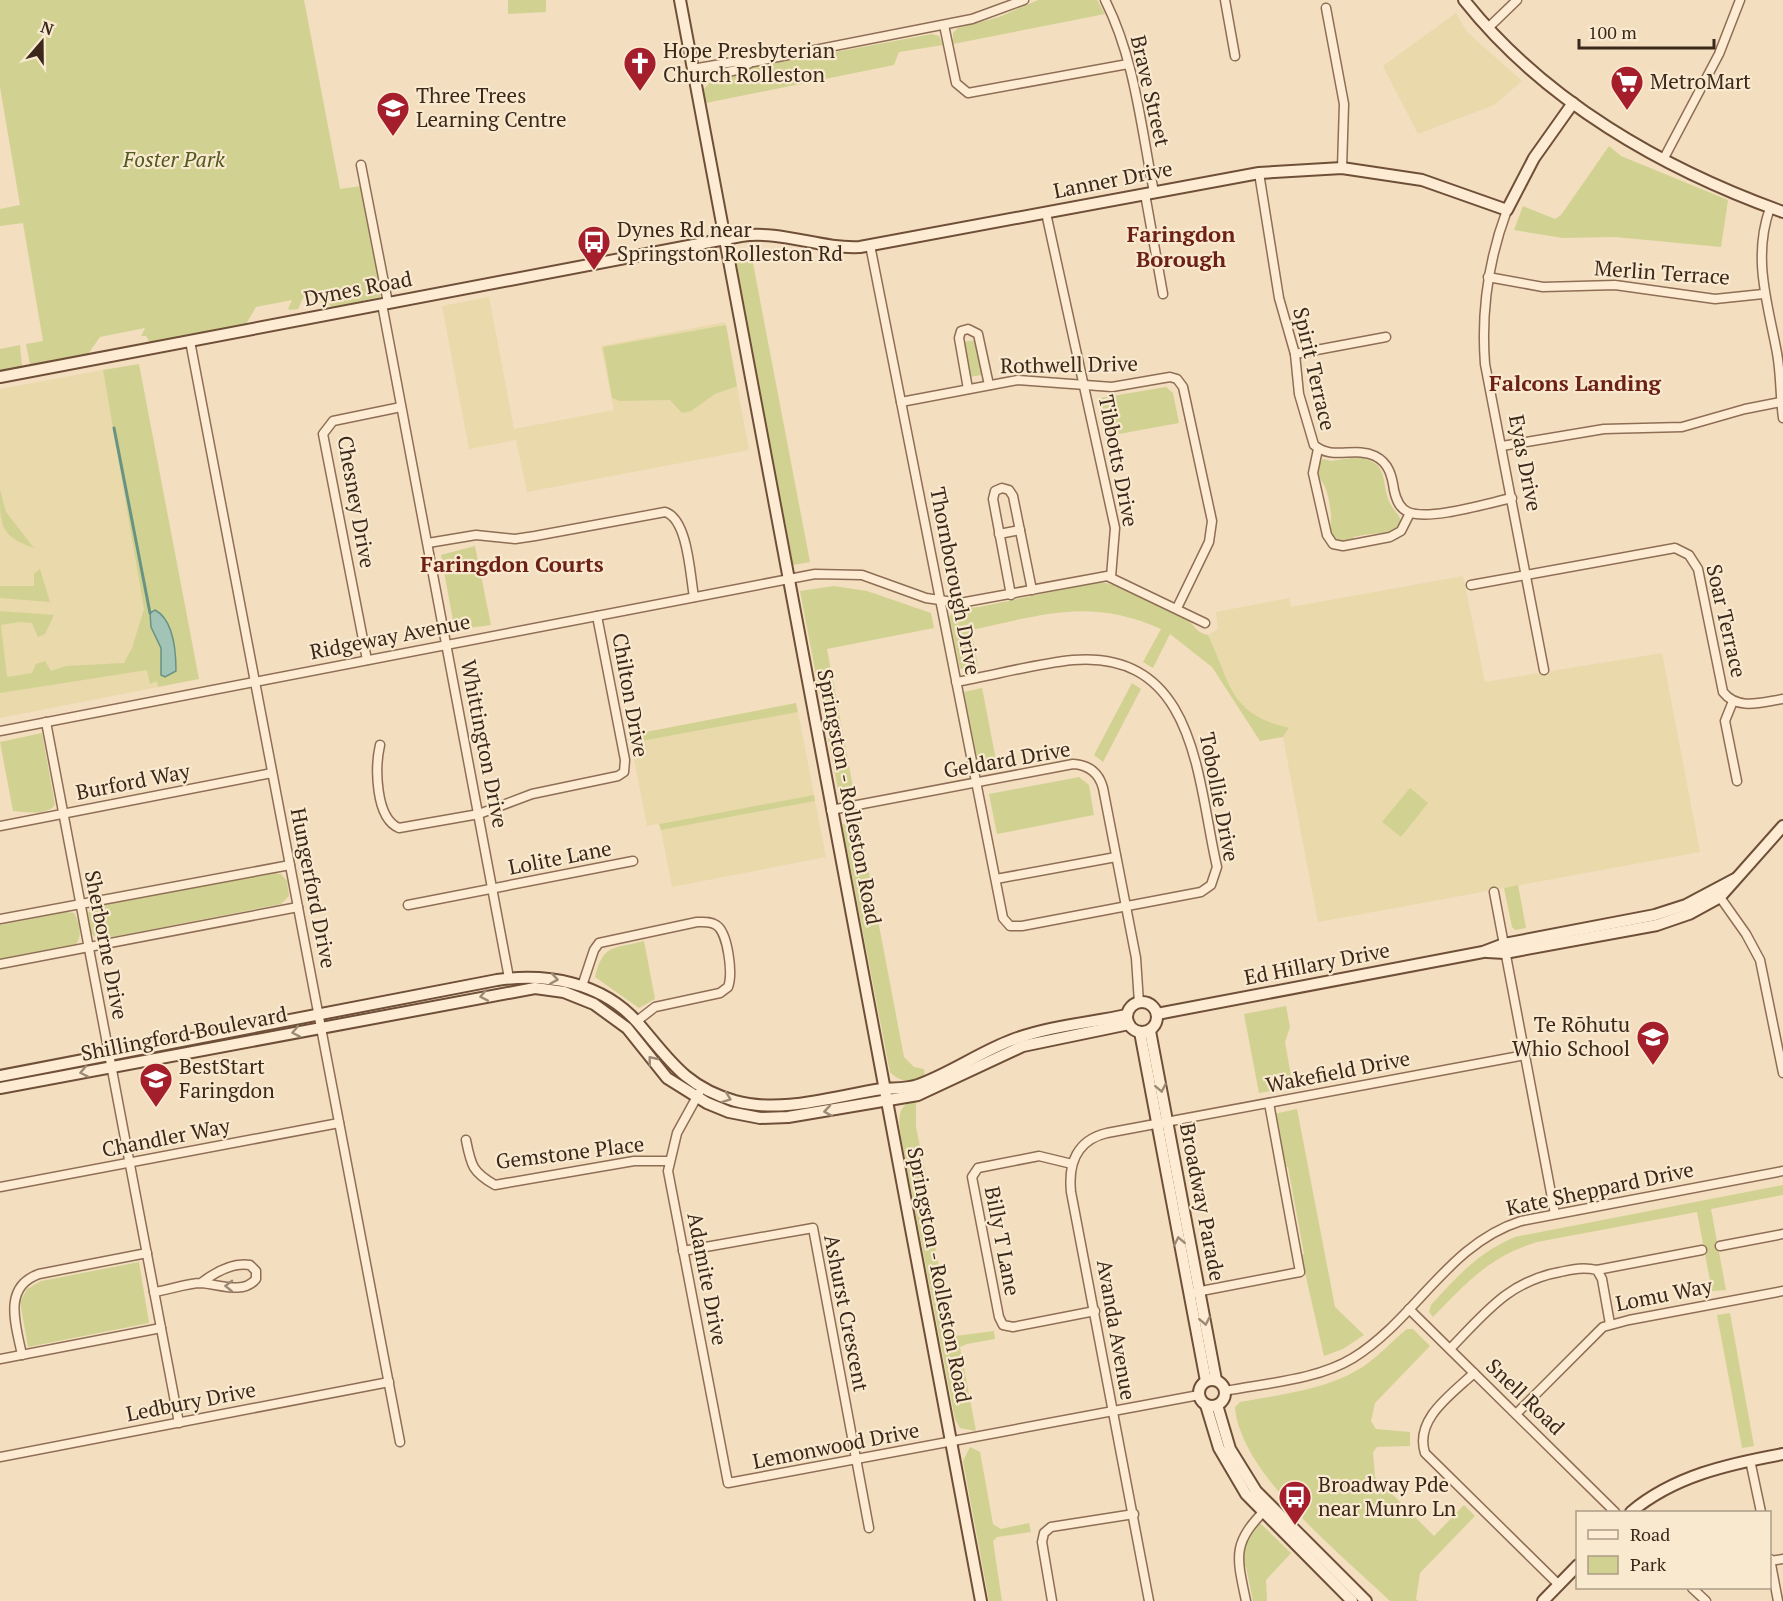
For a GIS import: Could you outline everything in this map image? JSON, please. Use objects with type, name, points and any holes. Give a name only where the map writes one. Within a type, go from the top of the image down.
[{"type":"street","name":"Springston - Rolleston Road","points":[[680,0],[723,239],[981,1601]]},
{"type":"street","points":[[693,74],[739,61],[753,62],[944,25],[992,13],[1024,0]]},
{"type":"street","name":"Brave Street","points":[[1105,0],[1119,31],[1128,64],[1163,294]]},
{"type":"street","points":[[1225,0],[1235,56]]},
{"type":"street","points":[[1464,0],[1488,28],[1544,80],[1573,103],[1663,160],[1783,212]]},
{"type":"street","points":[[1488,28],[1517,0]]},
{"type":"street","points":[[1663,160],[1719,54],[1740,0]]},
{"type":"street","points":[[1326,8],[1344,104],[1342,168]]},
{"type":"street","points":[[944,25],[956,83],[968,93],[1128,64]]},
{"type":"street","name":"Eyas Drive","points":[[1544,670],[1485,364],[1483,327],[1488,277],[1507,210],[1534,158],[1573,103]]},
{"type":"street","name":"Whittington Drive","points":[[361,165],[401,407],[509,978]]},
{"type":"street","name":"Lanner Drive","points":[[723,239],[768,234],[838,247],[870,245],[1259,173],[1342,168],[1422,180],[1507,210]]},
{"type":"street","name":"Spirit Terrace","points":[[1259,173],[1279,298],[1295,354],[1299,394],[1308,433],[1318,449],[1330,453],[1361,452],[1382,460],[1392,476],[1397,503],[1410,513]]},
{"type":"street","points":[[1770,208],[1763,238],[1763,294],[1777,353],[1783,418]]},
{"type":"street","name":"Tibbotts Drive","points":[[1046,213],[1115,528],[1112,577]]},
{"type":"street","name":"Dynes Road","points":[[0,377],[723,239]]},
{"type":"street","name":"Thornborough Drive","points":[[870,245],[976,783],[1006,923]]},
{"type":"street","name":"Merlin Terrace","points":[[1488,277],[1543,287],[1615,285],[1715,299],[1763,294]]},
{"type":"street","points":[[968,389],[959,338],[961,331],[968,329],[978,334],[989,385]]},
{"type":"street","points":[[1295,354],[1386,337]]},
{"type":"street","name":"Hungerford Drive","points":[[190,341],[400,1442]]},
{"type":"street","name":"Rothwell Drive","points":[[901,402],[1027,380],[1122,386],[1170,377],[1182,385],[1212,528],[1205,552],[1177,608]]},
{"type":"street","points":[[1502,446],[1604,429],[1682,427],[1745,409],[1781,402]]},
{"type":"street","name":"Chesney Drive","points":[[367,660],[323,434],[333,421],[401,407]]},
{"type":"street","points":[[1318,449],[1313,473],[1327,536],[1333,544],[1343,546],[1390,537],[1401,531],[1410,513],[1427,515],[1512,498]]},
{"type":"street","points":[[1011,595],[993,499],[995,491],[1002,488],[1009,490],[1014,496],[1032,590]]},
{"type":"street","points":[[428,543],[476,535],[515,538],[535,536],[665,512],[673,515],[681,526],[694,597]]},
{"type":"street","points":[[999,534],[1020,530]]},
{"type":"street","name":"Soar Terrace","points":[[1471,585],[1675,548],[1689,555],[1698,569],[1723,692],[1733,701],[1751,704],[1783,699]]},
{"type":"street","name":"Ridgeway Avenue","points":[[0,731],[828,573],[862,575],[941,602],[974,602],[1091,578],[1112,577]]},
{"type":"street","points":[[1112,577],[1205,623]]},
{"type":"street","name":"Chilton Drive","points":[[479,814],[532,794],[608,779],[624,772],[625,760],[597,616]]},
{"type":"street","name":"Tobollie Drive","points":[[956,682],[1064,662],[1088,660],[1115,664],[1132,670],[1151,681],[1169,698],[1182,718],[1194,751],[1217,873],[1211,885],[1201,892],[1126,907],[1015,927],[1006,923]]},
{"type":"street","points":[[1733,701],[1725,721],[1737,781]]},
{"type":"street","name":"Sherborne Drive","points":[[46,722],[179,1423]]},
{"type":"street","points":[[380,745],[376,765],[385,815],[393,825],[410,828],[479,814]]},
{"type":"street","name":"Geldard Drive","points":[[831,810],[1073,764],[1087,766],[1097,773],[1102,783],[1136,958],[1139,1003]]},
{"type":"street","name":"Burford Way","points":[[0,826],[272,773]]},
{"type":"street","name":"Ed Hillary Drive","points":[[1157,1014],[1505,948],[1655,915],[1717,893],[1734,879],[1783,826]]},
{"type":"street","points":[[996,879],[1116,857]]},
{"type":"street","name":"Lolite Lane","points":[[408,905],[633,861]]},
{"type":"street","points":[[0,919],[290,865]]},
{"type":"street","points":[[1494,892],[1555,1214]]},
{"type":"street","points":[[1717,893],[1746,934],[1760,960],[1783,1073]]},
{"type":"street","points":[[0,964],[298,907]]},
{"type":"street","points":[[582,986],[594,950],[600,943],[697,922],[707,921],[717,925],[722,932],[731,969],[728,987],[720,993],[655,1007],[637,1021]]},
{"type":"street","name":"Shillingford Boulevard","points":[[0,1089],[320,1021],[372,1006],[509,978],[534,976],[582,986],[611,1001],[637,1021],[675,1068],[702,1087],[734,1101],[760,1106],[784,1105],[884,1089]]},
{"type":"street","name":"Shillingford Boulevard","points":[[0,1076],[320,1021],[374,1017],[535,988],[564,992],[607,1012],[627,1028],[667,1078],[696,1097],[729,1112],[760,1118],[788,1117],[886,1102]]},
{"type":"street","points":[[884,1089],[916,1086],[951,1071],[1000,1045],[1027,1035],[1128,1019],[1145,1031],[1156,1024],[1157,1014],[1152,1006],[1139,1003],[1131,1007],[1128,1019]]},
{"type":"street","points":[[372,1006],[374,1017]]},
{"type":"street","points":[[886,1102],[943,1086],[1023,1046],[1128,1019]]},
{"type":"street","name":"Broadway Parade","points":[[1145,1031],[1211,1380]]},
{"type":"street","name":"Wakefield Drive","points":[[1162,1123],[1525,1055]]},
{"type":"street","name":"Adamite Drive","points":[[702,1087],[677,1133],[668,1172],[728,1483]]},
{"type":"street","points":[[1194,1292],[1300,1272],[1269,1103]]},
{"type":"street","name":"Chandler Way","points":[[0,1187],[339,1123]]},
{"type":"street","points":[[1072,1164],[1078,1149],[1090,1139],[1162,1123]]},
{"type":"street","name":"Gemstone Place","points":[[466,1140],[472,1166],[480,1176],[495,1185],[634,1161],[669,1161]]},
{"type":"street","name":"Billy T Lane","points":[[1072,1164],[1039,1156],[978,1167],[972,1177],[999,1317],[1003,1325],[1013,1327],[1095,1311]]},
{"type":"street","name":"Avanda Avenue","points":[[1072,1164],[1071,1192],[1149,1601]]},
{"type":"street","name":"Kate Sheppard Drive","points":[[1225,1390],[1300,1376],[1340,1365],[1381,1337],[1453,1262],[1480,1239],[1510,1224],[1783,1171]]},
{"type":"street","name":"Ashurst Crescent","points":[[683,1251],[813,1228],[856,1460]]},
{"type":"street","points":[[1720,1246],[1783,1234]]},
{"type":"street","points":[[1450,1349],[1516,1286],[1545,1274],[1585,1267],[1597,1270],[1702,1250]]},
{"type":"street","points":[[22,1355],[13,1302],[18,1290],[27,1280],[39,1274],[147,1253]]},
{"type":"street","points":[[154,1292],[201,1283],[232,1287],[248,1285],[256,1279],[256,1271],[249,1265],[234,1266],[211,1275],[201,1283]]},
{"type":"street","points":[[1597,1270],[1602,1279],[1610,1324]]},
{"type":"street","name":"Lomu Way","points":[[1516,1414],[1590,1338],[1610,1324],[1783,1291]]},
{"type":"street","name":"Snell Road","points":[[1409,1309],[1614,1511]]},
{"type":"street","points":[[0,1359],[161,1328]]},
{"type":"street","points":[[1474,1373],[1425,1423],[1422,1437],[1425,1453],[1559,1585]]},
{"type":"street","points":[[1199,1395],[1200,1387],[1211,1380],[1225,1390],[1224,1398],[1211,1405]]},
{"type":"street","name":"Ledbury Drive","points":[[0,1456],[389,1382]]},
{"type":"street","points":[[951,1443],[1199,1395]]},
{"type":"street","points":[[1199,1395],[1211,1405],[1235,1459],[1266,1509],[1352,1601]]},
{"type":"street","name":"Lemonwood Drive","points":[[728,1483],[951,1443]]},
{"type":"street","points":[[1632,1511],[1649,1499],[1694,1476],[1750,1460],[1783,1454]]},
{"type":"street","points":[[856,1460],[868,1528]]},
{"type":"street","points":[[1750,1460],[1761,1511]]},
{"type":"street","points":[[1246,1601],[1239,1565],[1239,1550],[1244,1533],[1266,1509]]},
{"type":"street","points":[[1266,1509],[1366,1601]]},
{"type":"street","points":[[1052,1601],[1042,1542],[1044,1533],[1051,1527],[1134,1514]]},
{"type":"street","points":[[1771,1565],[1778,1601]]},
{"type":"street","points":[[1543,1601],[1576,1567]]},
{"type":"street","points":[[1694,1589],[1706,1601]]},
{"type":"shaded area","points":[[1456,13],[1467,32],[1522,81],[1494,105],[1418,134],[1383,66]]},
{"type":"shaded area","points":[[489,297],[514,429],[614,410],[601,346],[725,322],[749,450],[527,492],[516,440],[469,449],[442,306]]},
{"type":"shaded area","points":[[103,370],[158,687],[0,718],[0,389]]},
{"type":"shaded area","points":[[1463,576],[1485,682],[1662,653],[1700,852],[1318,922],[1283,737],[1289,729],[1257,718],[1242,706],[1227,685],[1208,635],[1218,629],[1216,612],[1289,598],[1291,607]]},
{"type":"shaded area","points":[[155,610],[166,621],[173,637],[176,671],[165,677],[161,675],[161,648],[151,627],[150,613]]},
{"type":"shaded area","points":[[798,712],[814,795],[647,826],[631,743]]},
{"type":"shaded area","points":[[815,801],[826,857],[672,887],[661,830]]},
{"type":"green space","name":"Foster Park","points":[[0,0],[304,0],[340,189],[361,186],[381,289],[380,297],[332,308],[328,303],[321,303],[326,295],[320,293],[303,298],[298,309],[288,309],[292,300],[256,307],[246,324],[150,343],[146,336],[141,336],[145,328],[100,337],[88,354],[30,364],[26,344],[43,341],[23,223],[0,226],[0,209],[20,205],[0,87]]},
{"type":"green space","points":[[508,0],[546,0],[546,12],[508,14]]},
{"type":"green space","points":[[1038,0],[1097,0],[1105,14],[953,44],[953,33],[958,28],[999,17]]},
{"type":"green space","points":[[932,34],[939,36],[943,45],[899,52],[894,65],[706,103],[703,90],[713,79],[755,67]]},
{"type":"green space","points":[[1609,146],[1621,156],[1728,200],[1721,247],[1615,237],[1563,238],[1514,230],[1523,206],[1555,219],[1561,215]]},
{"type":"green space","points":[[752,258],[810,562],[793,565],[735,260]]},
{"type":"green space","points":[[726,325],[737,386],[715,394],[691,411],[682,413],[670,400],[620,401],[612,398],[603,347]]},
{"type":"green space","points":[[976,340],[982,375],[969,377],[963,342]]},
{"type":"green space","points":[[20,345],[22,367],[0,371],[0,349]]},
{"type":"green space","points":[[139,364],[199,679],[158,687],[157,681],[150,684],[147,670],[0,693],[0,611],[54,615],[45,634],[38,637],[32,623],[19,622],[1,625],[7,677],[32,673],[36,664],[45,661],[51,671],[66,666],[124,663],[132,648],[144,609],[103,370]]},
{"type":"green space","points":[[1166,387],[1173,393],[1179,423],[1108,436],[1100,398]]},
{"type":"green space","points":[[1358,457],[1369,460],[1380,469],[1391,505],[1401,521],[1397,530],[1354,537],[1352,540],[1337,540],[1331,531],[1327,491],[1316,468],[1323,459],[1331,461]]},
{"type":"green space","points":[[0,490],[6,512],[34,548],[14,539],[4,528]]},
{"type":"green space","points":[[475,546],[491,625],[461,629],[454,626],[441,555]]},
{"type":"green space","points":[[40,569],[50,602],[0,598],[0,586],[34,586],[34,574]]},
{"type":"green space","points":[[1099,582],[1131,591],[1156,602],[1189,621],[1198,631],[1208,635],[1234,694],[1254,714],[1269,722],[1289,728],[1283,737],[1260,741],[1212,667],[1170,634],[1153,668],[1143,662],[1161,629],[1135,619],[1089,611],[1066,612],[971,630],[978,666],[960,669],[949,617],[955,609],[979,607]]},
{"type":"green space","points":[[834,586],[867,591],[931,613],[934,628],[827,649],[854,792],[839,795],[800,591]]},
{"type":"green space","points":[[1132,683],[1141,689],[1103,762],[1094,755]]},
{"type":"green space","points":[[982,688],[997,765],[979,768],[964,692]]},
{"type":"green space","points":[[796,703],[798,712],[631,743],[630,735]]},
{"type":"green space","points":[[42,733],[55,805],[41,812],[13,811],[0,742]]},
{"type":"green space","points":[[1079,777],[1089,785],[1094,815],[997,834],[989,794]]},
{"type":"green space","points":[[1410,788],[1428,803],[1401,837],[1382,822]]},
{"type":"green space","points":[[814,795],[815,801],[661,830],[659,824]]},
{"type":"green space","points":[[859,820],[904,1057],[914,1067],[924,1069],[925,1077],[915,1080],[903,1080],[890,1072],[842,824]]},
{"type":"green space","points":[[274,873],[281,874],[287,881],[289,896],[281,904],[102,939],[96,939],[91,932],[88,913],[94,907]]},
{"type":"green space","points":[[1518,885],[1526,928],[1515,930],[1512,927],[1504,888]]},
{"type":"green space","points":[[67,912],[74,913],[79,924],[80,933],[76,944],[0,959],[0,925]]},
{"type":"green space","points":[[644,941],[655,999],[639,1008],[595,977],[602,958],[611,949]]},
{"type":"green space","points":[[1286,1006],[1290,1027],[1285,1042],[1293,1087],[1259,1093],[1244,1014]]},
{"type":"green space","points":[[916,1100],[916,1127],[926,1175],[925,1193],[951,1331],[955,1336],[994,1331],[995,1339],[960,1347],[976,1431],[960,1428],[955,1419],[902,1142],[899,1122],[901,1111],[904,1106]]},
{"type":"green space","points":[[1297,1109],[1335,1307],[1364,1335],[1343,1349],[1324,1356],[1301,1255],[1304,1254],[1288,1167],[1285,1167],[1274,1114]]},
{"type":"green space","points":[[1783,1185],[1783,1195],[1711,1209],[1726,1290],[1712,1291],[1697,1212],[1537,1242],[1520,1248],[1480,1272],[1433,1317],[1429,1312],[1431,1305],[1469,1266],[1489,1251],[1515,1237]]},
{"type":"green space","points":[[139,1262],[149,1323],[28,1347],[20,1302],[27,1289],[41,1281]]},
{"type":"green space","points":[[1730,1313],[1754,1446],[1742,1448],[1717,1315]]},
{"type":"green space","points":[[1407,1329],[1413,1329],[1430,1346],[1375,1403],[1371,1421],[1376,1429],[1410,1432],[1410,1446],[1377,1447],[1373,1452],[1375,1477],[1434,1536],[1464,1505],[1475,1516],[1420,1573],[1416,1599],[1418,1601],[1390,1601],[1322,1538],[1274,1486],[1255,1459],[1241,1433],[1235,1407],[1240,1402],[1304,1390],[1335,1381],[1370,1362]]},
{"type":"green space","points":[[970,1447],[980,1452],[993,1524],[1001,1529],[1029,1523],[1031,1532],[997,1537],[993,1541],[1002,1601],[989,1601],[963,1461]]},
{"type":"green space","points":[[1259,1522],[1291,1553],[1266,1580],[1267,1601],[1253,1601],[1246,1567],[1243,1567],[1245,1543]]},
{"type":"waterway","points":[[114,428],[150,613]]},
{"type":"place","name":"Hope Presbyterian Church Rolleston","points":[[640,92]]},
{"type":"place","name":"MetroMart","points":[[1627,111]]},
{"type":"place","name":"Three Trees Learning Centre","points":[[393,137]]},
{"type":"place","name":"Dynes Rd near Springston Rolleston Rd","points":[[594,271]]},
{"type":"place","name":"Te Rōhutu Whio School","points":[[1653,1066]]},
{"type":"place","name":"BestStart Faringdon","points":[[156,1108]]},
{"type":"place","name":"Broadway Pde near Munro Ln","points":[[1295,1526]]},
{"type":"district","name":"Faringdon Borough","points":[[1181,246]]},
{"type":"district","name":"Falcons Landing","points":[[1575,383]]},
{"type":"district","name":"Faringdon Courts","points":[[512,564]]}]
